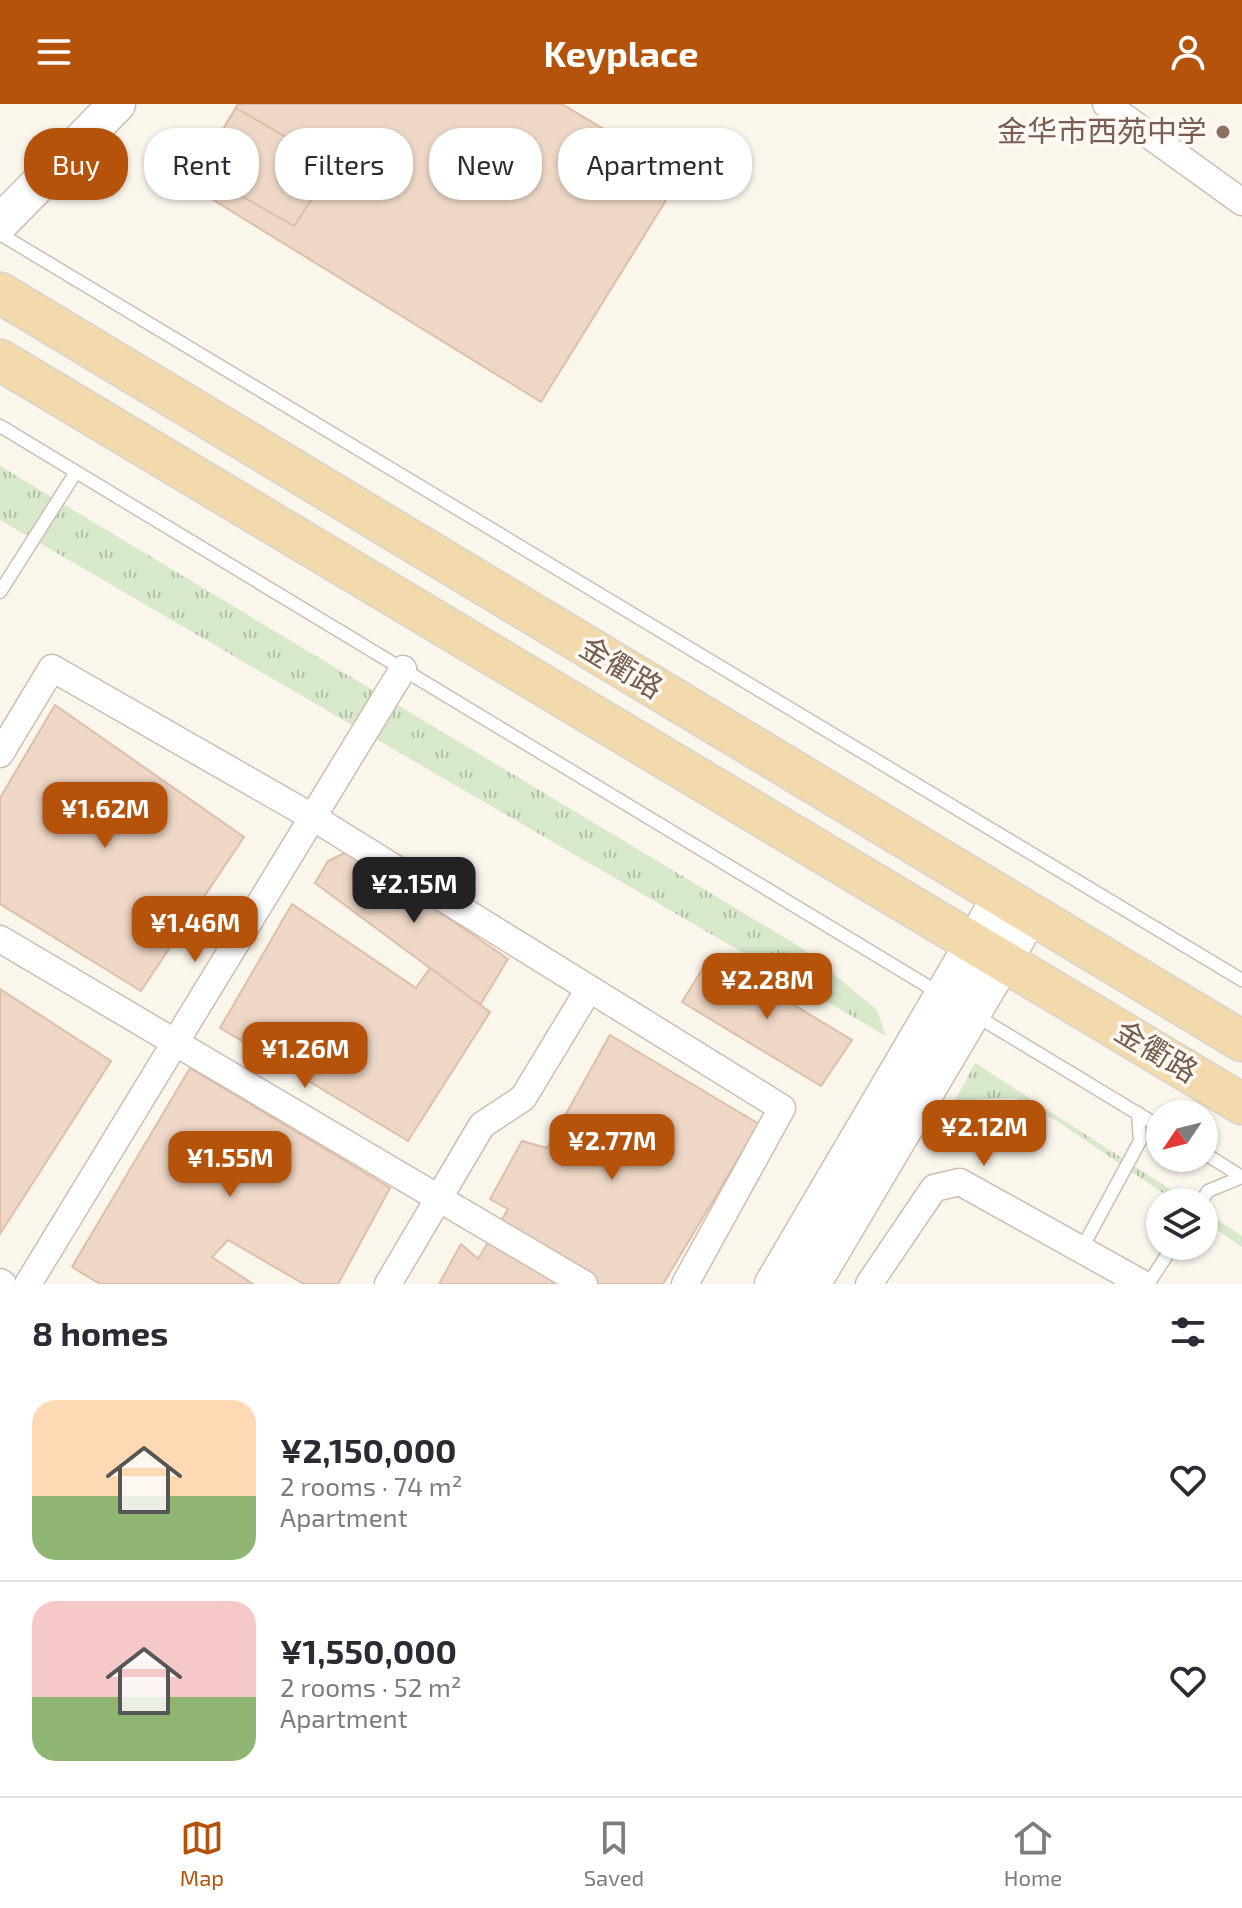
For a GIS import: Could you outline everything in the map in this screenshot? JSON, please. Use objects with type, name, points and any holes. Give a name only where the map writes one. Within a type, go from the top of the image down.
[{"type":"main road","points":[[0,223],[117,104]]},
{"type":"main road","name":"金衢路","points":[[0,293],[1242,1041]]},
{"type":"main road","name":"金衢路","points":[[0,360],[1242,1104]]},
{"type":"main road","points":[[773,1284],[958,1004],[1017,904]]},
{"type":"main road","points":[[812,1284],[958,1004]]},
{"type":"street","points":[[1106,104],[1242,202]]},
{"type":"street","points":[[0,754],[52,668],[314,818],[782,1108],[685,1284]]},
{"type":"street","points":[[33,1282],[403,669]]},
{"type":"street","points":[[0,939],[584,1284]]},
{"type":"street","points":[[388,1284],[482,1125],[523,1098],[589,989]]},
{"type":"street","points":[[869,1284],[934,1188],[960,1182],[1146,1284]]},
{"type":"lane","points":[[0,234],[1242,980]]},
{"type":"lane","points":[[0,426],[1146,1118]]},
{"type":"lane","points":[[0,592],[76,472]]},
{"type":"lane","points":[[1081,1250],[1140,1141],[1138,1113]]},
{"type":"lane","points":[[1218,1162],[1242,1177]]},
{"type":"lane","points":[[1215,1188],[1242,1177]]},
{"type":"lane","points":[[1146,1284],[1163,1260]]},
{"type":"green space","points":[[0,466],[802,948],[877,1010],[886,1036],[0,520]]},
{"type":"green space","points":[[975,1063],[1168,1188],[1155,1188],[1057,1121],[1016,1098],[980,1099],[939,1130]]},
{"type":"green space","points":[[1218,1220],[1242,1236],[1242,1247],[1218,1231]]},
{"type":"building","points":[[238,104],[562,104],[602,128],[558,128],[558,200],[666,200],[541,402],[213,200],[259,200],[259,128],[223,128]]},
{"type":"building","points":[[236,108],[275,131],[275,200],[311,200],[294,226],[249,200],[259,200],[259,128],[224,128]]},
{"type":"building","points":[[55,705],[244,837],[141,991],[0,904],[0,798]]},
{"type":"building","points":[[344,853],[368,863],[508,959],[480,1005],[315,883],[328,861]]},
{"type":"building","points":[[292,904],[416,988],[430,968],[490,1012],[408,1141],[220,1028]]},
{"type":"building","points":[[711,955],[852,1040],[821,1086],[682,1002]]},
{"type":"building","points":[[0,989],[111,1061],[0,1234]]},
{"type":"building","points":[[610,1035],[759,1124],[663,1284],[439,1284],[461,1244],[478,1259],[508,1209],[490,1199],[522,1141],[547,1148]]},
{"type":"building","points":[[190,1068],[390,1188],[338,1284],[304,1284],[228,1240],[212,1257],[253,1284],[100,1284],[72,1267]]},
{"type":"place","name":"金华市西苑中学","points":[[1223,132]]}]
